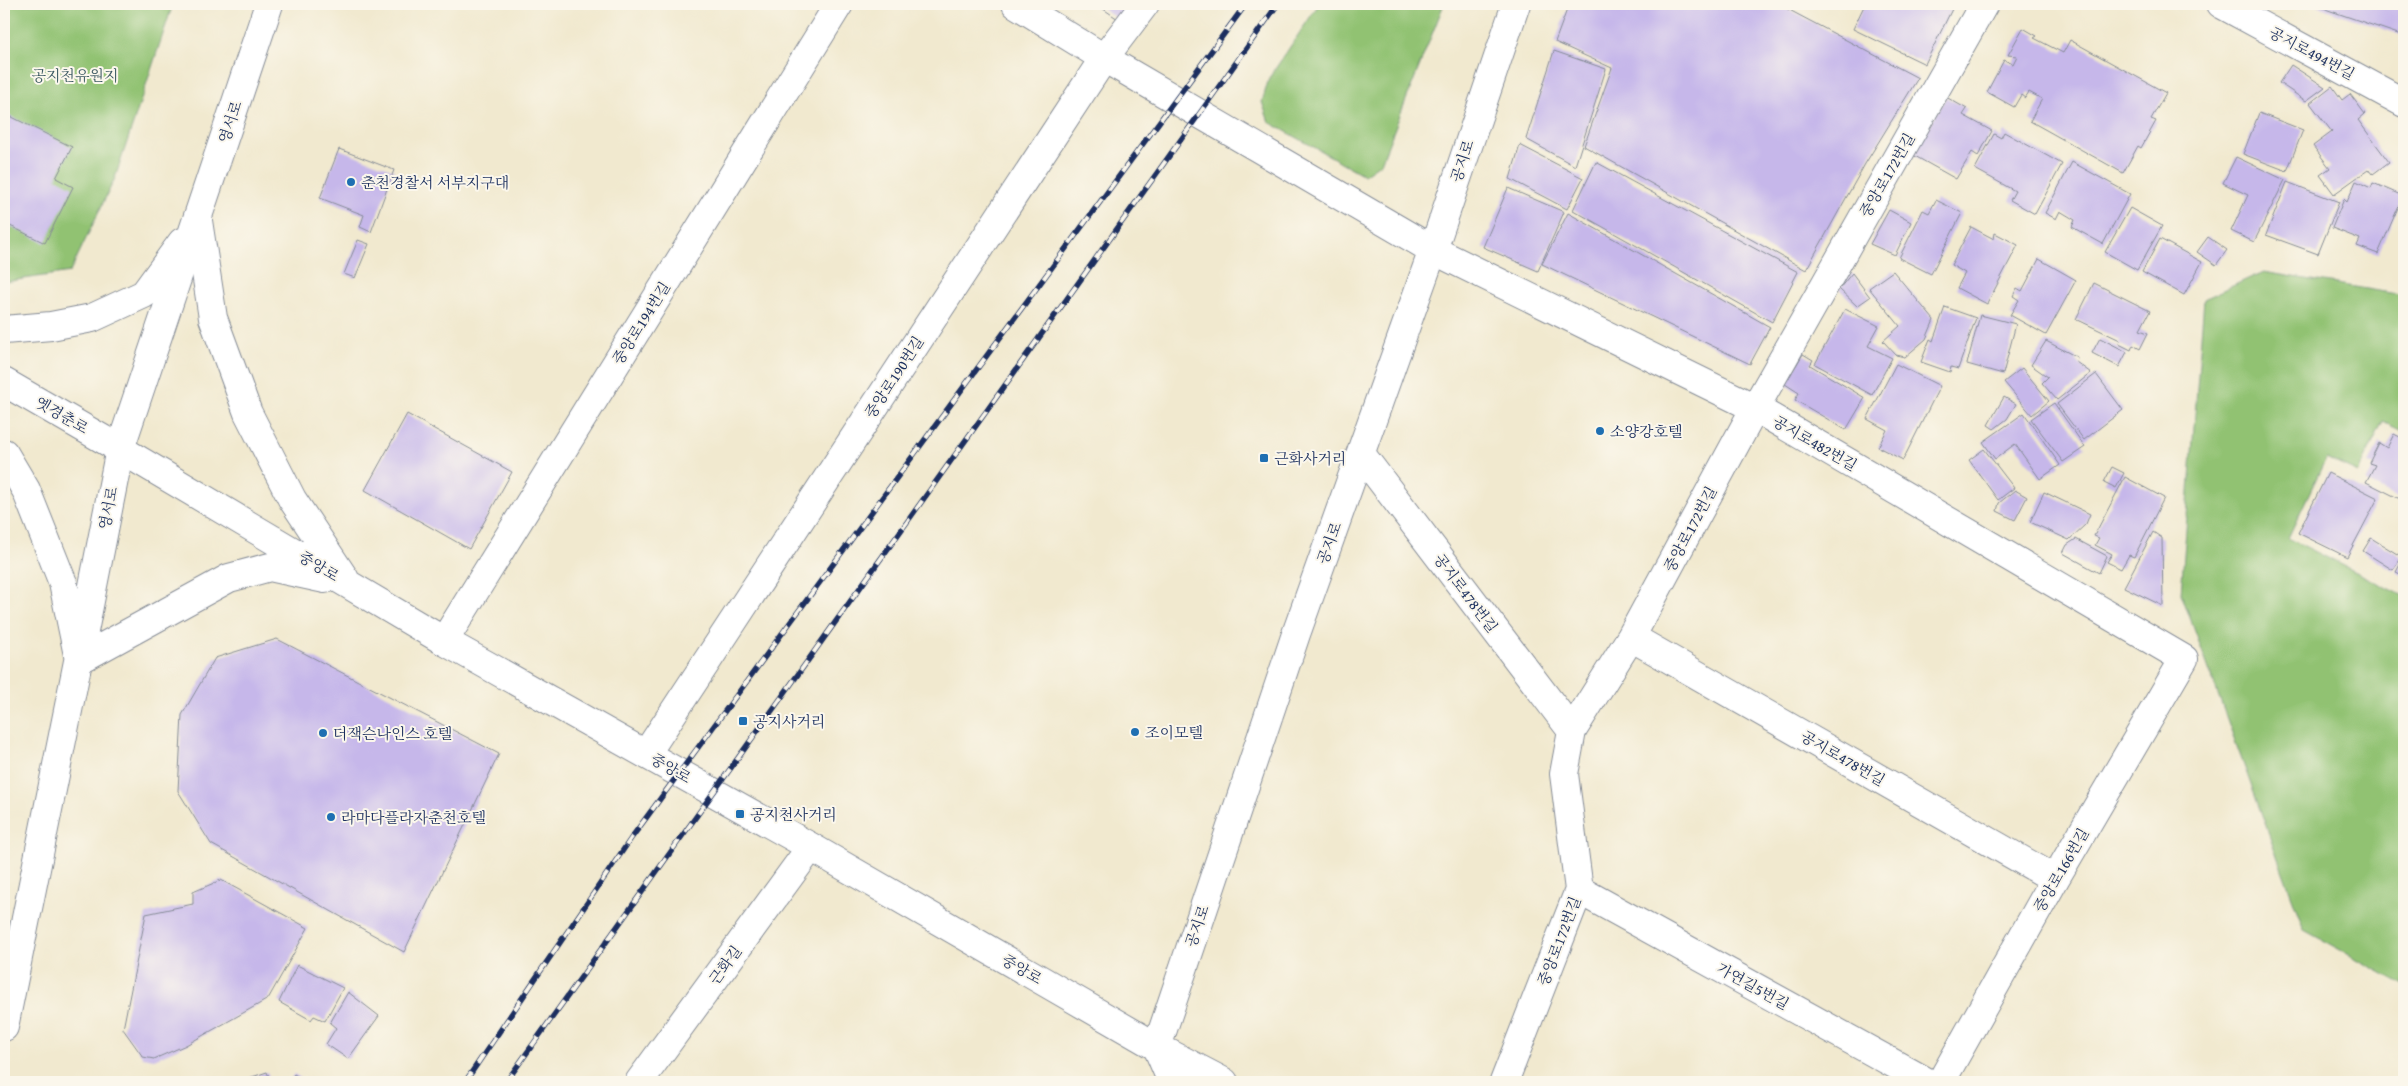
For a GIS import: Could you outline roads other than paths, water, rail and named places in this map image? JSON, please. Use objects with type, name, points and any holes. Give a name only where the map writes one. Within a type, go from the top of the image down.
[{"type":"street","name":"영서로","points":[[4,1027],[61,741],[80,660],[120,449],[198,221],[269,4]]},
{"type":"street","name":"중앙로194번길","points":[[444,642],[839,4]]},
{"type":"street","name":"공지로482번길","points":[[1016,4],[1104,58],[1433,250],[1755,408],[2184,659]]},
{"type":"street","name":"중앙로190번길","points":[[646,754],[1104,58],[1146,4]]},
{"type":"street","name":"공지로","points":[[1157,1046],[1296,634],[1433,250],[1516,4]]},
{"type":"street","name":"중앙로172번길","points":[[1504,1082],[1579,890],[1564,774],[1572,732],[1631,637],[1755,408],[1984,4]]},
{"type":"street","name":"공지로494번길","points":[[2221,4],[2404,103]]},
{"type":"street","points":[[4,330],[51,326],[92,318],[144,294],[198,221]]},
{"type":"street","points":[[198,221],[213,318],[248,413],[292,499],[349,584]]},
{"type":"street","name":"옛경춘로","points":[[4,382],[120,449]]},
{"type":"street","name":"중앙로","points":[[120,449],[444,642],[811,847],[1157,1046],[1224,1082]]},
{"type":"street","points":[[4,454],[26,490],[63,583],[80,660],[230,578],[270,567],[349,584]]},
{"type":"street","name":"공지로478번길","points":[[1361,454],[1572,732]]},
{"type":"street","name":"공지로478번길","points":[[1631,637],[2055,879]]},
{"type":"street","name":"중앙로166번길","points":[[1941,1082],[2055,879],[2184,659]]},
{"type":"street","name":"근화길","points":[[639,1082],[811,847]]},
{"type":"street","name":"가연길5번길","points":[[1579,890],[1927,1082]]},
{"type":"street","points":[[1157,1046],[1172,1082]]},
{"type":"railway","points":[[465,1082],[632,837],[1246,4]]},
{"type":"railway","points":[[506,1082],[1278,4]]},
{"type":"place","name":"춘천경찰서 서부지구대","points":[[351,182]]},
{"type":"place","name":"소양강호텔","points":[[1600,431]]},
{"type":"place","name":"근화사거리","points":[[1264,458]]},
{"type":"place","name":"공지사거리","points":[[743,721]]},
{"type":"place","name":"조이모텔","points":[[1135,732]]},
{"type":"place","name":"더잭슨나인스 호텔","points":[[323,733]]},
{"type":"place","name":"공지천사거리","points":[[740,814]]},
{"type":"place","name":"라마다플라자춘천호텔","points":[[331,817]]},
{"type":"park label","name":"공지천유원지","points":[[75,75]]}]
